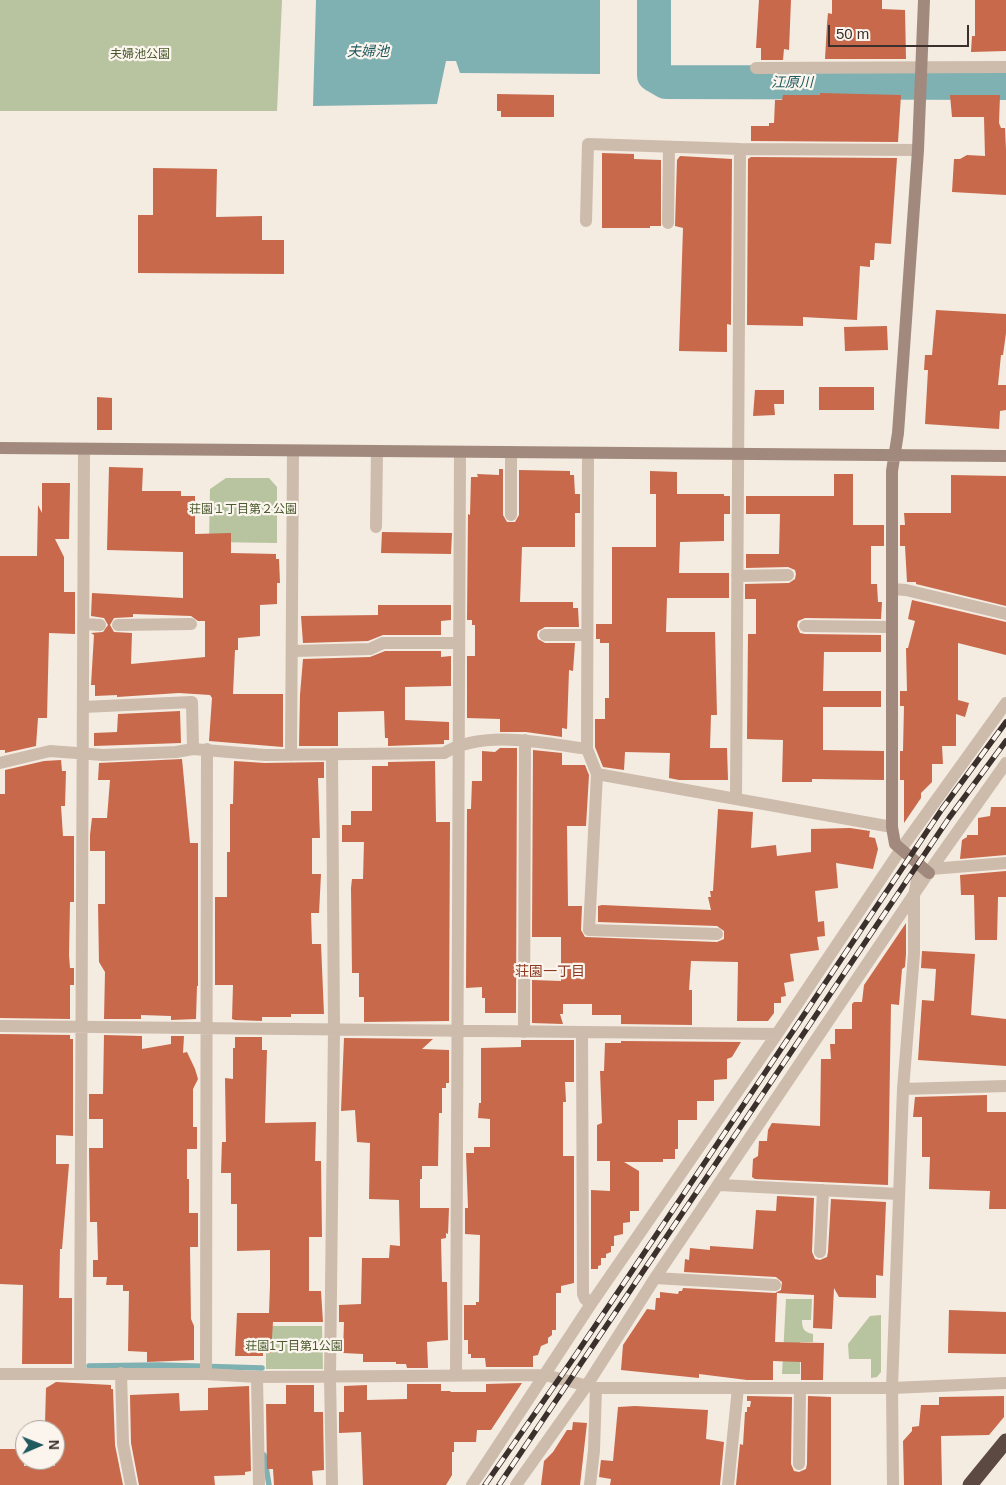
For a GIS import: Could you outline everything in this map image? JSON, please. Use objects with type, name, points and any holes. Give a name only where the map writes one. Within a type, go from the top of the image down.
[{"type":"highway","points":[[970,1485],[1006,1441]]},
{"type":"street","points":[[924,0],[923,71],[918,150],[898,433],[892,471],[892,827],[895,844],[926,869],[1006,863]]},
{"type":"street","points":[[756,68],[923,71],[1006,67]]},
{"type":"street","points":[[586,220],[588,144],[740,149],[918,150]]},
{"type":"street","points":[[668,224],[669,147]]},
{"type":"street","points":[[736,799],[740,149]]},
{"type":"street","points":[[0,448],[1006,456]]},
{"type":"street","points":[[80,1373],[84,449]]},
{"type":"street","points":[[291,755],[293,450]]},
{"type":"street","points":[[376,527],[377,451]]},
{"type":"street","points":[[456,1376],[460,452]]},
{"type":"street","points":[[511,452],[511,515]]},
{"type":"street","points":[[588,453],[587,749],[597,774],[588,930],[717,934]]},
{"type":"street","points":[[737,576],[788,574]]},
{"type":"street","points":[[892,589],[906,590],[1006,614]]},
{"type":"street","points":[[83,624],[100,624]]},
{"type":"street","points":[[118,625],[191,624]]},
{"type":"street","points":[[805,626],[892,627]]},
{"type":"street","points":[[545,635],[588,635]]},
{"type":"street","points":[[293,651],[370,649],[383,643],[459,643]]},
{"type":"street","points":[[83,707],[192,702],[193,748]]},
{"type":"street","points":[[472,1485],[591,1304],[777,1034],[901,849],[1006,703]]},
{"type":"street","points":[[0,763],[50,751],[103,755],[176,752],[193,748],[265,755],[444,754],[458,745],[474,741],[525,740],[587,749]]},
{"type":"street","points":[[524,1032],[525,740]]},
{"type":"street","points":[[206,1374],[207,749]]},
{"type":"street","points":[[332,754],[334,1030],[330,1377],[332,1485]]},
{"type":"street","points":[[516,1485],[592,1386],[655,1278],[914,896],[926,869],[1006,763]]},
{"type":"street","points":[[597,774],[892,827]]},
{"type":"street","points":[[893,1485],[892,1388],[903,1089],[914,954],[914,896]]},
{"type":"street","points":[[0,1026],[777,1034]]},
{"type":"street","points":[[582,1032],[583,1294],[585,1299],[591,1304]]},
{"type":"street","points":[[903,1089],[1006,1086]]},
{"type":"street","points":[[719,1185],[899,1194]]},
{"type":"street","points":[[820,1252],[823,1190]]},
{"type":"street","points":[[655,1278],[775,1286]]},
{"type":"street","points":[[121,1373],[123,1444],[131,1485]]},
{"type":"street","points":[[0,1374],[121,1373],[258,1377],[545,1374],[592,1386],[738,1388],[892,1388],[1006,1383]]},
{"type":"street","points":[[258,1377],[259,1485]]},
{"type":"street","points":[[590,1485],[594,1450],[592,1386]]},
{"type":"street","points":[[728,1485],[738,1388]]},
{"type":"street","points":[[799,1464],[800,1388]]},
{"type":"green space","name":"夫婦池公園","points":[[0,0],[282,0],[277,111],[0,111]]},
{"type":"green space","name":"荘園１丁目第２公園","points":[[226,478],[269,478],[277,487],[277,543],[209,542],[210,489]]},
{"type":"green space","points":[[786,1299],[812,1299],[811,1320],[802,1320],[802,1326],[804,1330],[813,1334],[813,1342],[800,1342],[800,1374],[782,1374]]},
{"type":"green space","points":[[881,1315],[881,1372],[877,1377],[871,1378],[871,1359],[849,1359],[848,1344],[870,1316]]},
{"type":"green space","name":"荘園1丁目第1公園","points":[[266,1326],[322,1326],[323,1369],[266,1369]]},
{"type":"water","name":"夫婦池","points":[[316,0],[600,0],[600,74],[460,73],[456,61],[446,61],[437,104],[313,106]]},
{"type":"building","points":[[759,0],[791,0],[789,50],[784,49],[783,60],[761,60],[761,48],[756,48]]},
{"type":"building","points":[[832,0],[882,0],[882,9],[905,10],[906,59],[825,59],[828,13],[832,14]]},
{"type":"building","points":[[975,0],[1006,0],[1006,51],[971,52],[972,36],[975,36]]},
{"type":"building","points":[[820,93],[901,95],[898,142],[751,141],[751,126],[769,126],[769,123],[774,123],[775,100],[782,100],[783,95],[820,95]]},
{"type":"building","points":[[497,94],[554,95],[554,117],[501,117],[501,111],[497,111]]},
{"type":"building","points":[[950,95],[1000,95],[999,123],[1001,128],[1005,128],[1006,195],[952,192],[954,159],[960,159],[967,155],[985,156],[984,117],[952,117]]},
{"type":"building","points":[[602,153],[634,154],[634,159],[661,160],[661,226],[650,226],[650,228],[602,228]]},
{"type":"building","points":[[680,156],[732,159],[731,325],[727,324],[727,352],[679,351],[683,228],[675,226],[677,160]]},
{"type":"building","points":[[751,157],[897,158],[891,244],[875,243],[874,260],[870,260],[870,267],[860,266],[857,320],[803,317],[803,326],[747,325],[748,159]]},
{"type":"building","points":[[153,168],[217,169],[216,217],[262,216],[262,240],[284,240],[284,274],[138,273],[138,215],[153,215]]},
{"type":"building","points":[[936,310],[1006,314],[1006,333],[1003,355],[1001,355],[998,385],[1006,385],[1006,410],[1000,411],[999,429],[925,424],[928,370],[924,370],[925,355],[932,355]]},
{"type":"building","points":[[887,326],[888,350],[845,351],[844,327]]},
{"type":"building","points":[[819,387],[874,387],[874,410],[819,410]]},
{"type":"building","points":[[755,390],[784,390],[784,404],[774,404],[775,415],[753,416]]},
{"type":"building","points":[[97,397],[112,398],[112,430],[97,430]]},
{"type":"building","points":[[109,467],[143,468],[142,491],[181,491],[181,496],[195,496],[195,534],[231,533],[231,553],[276,554],[276,559],[279,559],[280,583],[277,583],[277,604],[260,605],[260,636],[238,638],[238,650],[235,650],[233,694],[283,694],[283,747],[209,741],[212,698],[210,695],[179,693],[117,697],[117,695],[95,696],[95,685],[91,685],[94,635],[91,633],[103,632],[108,625],[104,618],[91,616],[92,593],[183,598],[183,552],[107,550]],"holes":[[[133,614],[191,616],[198,621],[205,621],[205,657],[131,664],[132,633],[114,632],[110,625],[114,618],[133,617]]]},
{"type":"building","points":[[499,469],[503,469],[503,515],[507,522],[515,522],[519,515],[519,470],[570,471],[570,475],[574,475],[575,494],[580,494],[580,513],[575,513],[575,547],[522,547],[520,602],[573,602],[573,608],[578,608],[579,627],[545,627],[538,631],[537,635],[538,639],[545,643],[575,643],[573,671],[569,670],[567,729],[562,728],[562,737],[526,732],[500,732],[500,719],[467,718],[467,656],[475,656],[475,625],[472,625],[472,620],[467,620],[468,514],[470,515],[471,477],[478,477],[477,474],[499,475]]},
{"type":"building","points":[[650,471],[677,472],[677,494],[724,494],[724,496],[730,496],[730,514],[724,514],[724,541],[680,542],[679,573],[729,573],[729,598],[667,598],[666,632],[715,632],[717,715],[711,715],[710,748],[727,748],[728,780],[679,780],[669,778],[670,753],[625,752],[624,770],[603,767],[595,747],[595,719],[605,719],[605,698],[609,698],[609,643],[600,643],[600,639],[596,639],[596,624],[612,624],[612,547],[656,547],[656,494],[650,494]]},
{"type":"building","points":[[834,474],[853,474],[853,525],[884,525],[884,546],[871,546],[871,584],[877,584],[878,602],[882,602],[881,619],[805,618],[798,621],[797,626],[800,633],[805,634],[881,635],[881,652],[824,652],[823,691],[881,691],[881,707],[823,707],[823,750],[884,751],[884,780],[812,779],[812,782],[782,782],[783,740],[747,739],[748,634],[756,634],[756,599],[745,599],[745,584],[789,583],[795,579],[796,574],[795,570],[788,567],[746,568],[746,554],[779,554],[780,514],[746,514],[746,496],[834,496]]},
{"type":"building","points":[[951,475],[1006,476],[1006,606],[916,584],[916,582],[907,582],[905,546],[900,546],[900,525],[905,525],[904,513],[951,513]]},
{"type":"building","points":[[42,483],[70,483],[69,539],[55,539],[64,557],[64,592],[75,592],[75,634],[49,633],[47,718],[38,718],[36,746],[5,753],[5,750],[0,750],[0,556],[37,556],[38,505],[42,513]]},
{"type":"building","points":[[382,532],[452,533],[451,554],[381,553]]},
{"type":"building","points":[[912,600],[1006,622],[1006,655],[958,643],[958,700],[969,703],[965,717],[956,714],[956,746],[942,746],[943,764],[932,764],[932,782],[921,793],[921,798],[904,823],[904,780],[900,780],[900,751],[903,751],[904,706],[900,706],[900,691],[907,691],[906,648],[908,648],[915,621],[908,619]]},
{"type":"building","points":[[378,605],[451,605],[451,620],[441,621],[441,635],[383,635],[368,641],[303,643],[301,616],[378,615]]},
{"type":"building","points":[[385,651],[441,651],[441,657],[451,656],[451,686],[405,687],[405,720],[449,722],[449,740],[444,740],[444,744],[388,746],[388,738],[385,738],[384,711],[338,712],[338,746],[299,746],[303,659],[370,657]]},
{"type":"building","points":[[180,711],[181,743],[94,746],[94,733],[117,732],[118,714]]},
{"type":"building","points":[[500,748],[517,748],[516,1013],[485,1013],[485,998],[482,998],[482,987],[466,988],[467,809],[471,809],[472,781],[482,781],[482,751],[495,752]]},
{"type":"building","points":[[533,750],[562,753],[562,765],[585,765],[589,775],[586,826],[567,826],[568,906],[582,906],[581,930],[585,937],[717,942],[724,939],[724,931],[717,926],[598,922],[598,906],[602,905],[711,910],[708,897],[711,897],[710,891],[713,891],[718,809],[753,812],[751,848],[776,845],[777,856],[811,852],[811,829],[850,828],[870,831],[869,837],[875,838],[878,849],[873,869],[836,863],[838,888],[815,891],[818,922],[824,921],[825,936],[817,937],[819,950],[790,954],[794,981],[784,983],[786,996],[781,997],[781,1003],[774,1003],[774,1013],[768,1021],[737,1021],[738,962],[691,961],[689,990],[692,990],[692,1025],[621,1024],[621,1015],[592,1015],[592,1004],[563,1004],[563,1014],[560,1014],[563,1024],[532,1023],[532,980],[561,981],[561,937],[532,937]]},
{"type":"building","points":[[182,759],[190,843],[198,843],[198,986],[196,1019],[171,1020],[171,1016],[141,1015],[141,1019],[104,1019],[105,972],[99,962],[98,904],[105,904],[105,851],[90,851],[92,818],[107,818],[110,780],[98,780],[99,763]]},
{"type":"building","points":[[61,760],[62,771],[66,771],[65,806],[61,806],[63,836],[74,836],[74,902],[70,902],[69,955],[70,968],[74,968],[74,985],[70,985],[70,1019],[0,1018],[0,794],[5,794],[5,770],[44,761]]},
{"type":"building","points":[[234,761],[265,763],[324,762],[324,778],[318,778],[320,838],[312,838],[312,874],[321,874],[319,913],[311,913],[312,944],[321,944],[324,1014],[291,1014],[291,1017],[262,1017],[262,1021],[235,1020],[232,1019],[233,985],[215,985],[215,897],[227,897],[227,852],[230,852],[230,804],[233,804]]},
{"type":"building","points":[[435,761],[436,822],[450,822],[449,1021],[364,1022],[364,997],[359,997],[359,973],[352,973],[351,888],[352,879],[363,879],[364,842],[342,842],[342,825],[351,825],[351,811],[372,811],[372,766],[388,766],[388,762]]},
{"type":"building","points":[[991,807],[1006,807],[1006,855],[960,859],[962,840],[967,835],[978,835],[978,818],[990,816]]},
{"type":"building","points":[[1006,871],[1006,897],[998,897],[997,940],[975,940],[974,895],[961,895],[960,875]]},
{"type":"building","points":[[906,923],[905,967],[902,969],[899,1005],[891,1004],[888,1185],[755,1179],[752,1177],[753,1159],[758,1156],[759,1141],[767,1141],[768,1130],[772,1123],[820,1126],[821,1059],[831,1059],[830,1044],[835,1044],[835,1029],[852,1029],[852,1004],[854,1002],[862,1002],[864,985]]},
{"type":"building","points":[[922,951],[975,954],[971,1015],[1006,1019],[1006,1066],[918,1060],[922,1000],[934,1001],[936,969],[921,968]]},
{"type":"building","points":[[0,1034],[70,1035],[70,1039],[73,1039],[73,1136],[56,1135],[56,1164],[69,1164],[62,1249],[60,1249],[59,1298],[72,1298],[72,1364],[22,1364],[23,1285],[0,1284]]},
{"type":"building","points":[[104,1035],[142,1036],[142,1049],[171,1044],[171,1036],[184,1036],[183,1053],[187,1052],[198,1079],[193,1089],[193,1127],[197,1127],[197,1149],[187,1149],[189,1213],[198,1213],[198,1247],[190,1247],[191,1319],[194,1326],[194,1360],[147,1362],[147,1352],[128,1351],[129,1291],[123,1291],[123,1285],[106,1285],[107,1277],[93,1277],[93,1260],[98,1260],[97,1222],[90,1222],[89,1148],[103,1148],[103,1119],[89,1119],[89,1094],[103,1094]]},
{"type":"building","points":[[235,1037],[262,1037],[262,1050],[267,1050],[265,1123],[316,1122],[315,1161],[321,1161],[322,1237],[309,1237],[309,1291],[321,1291],[323,1322],[273,1322],[271,1353],[263,1353],[263,1356],[235,1356],[237,1313],[269,1313],[270,1250],[237,1251],[237,1204],[231,1204],[231,1173],[221,1173],[222,1142],[226,1142],[225,1078],[233,1079]]},
{"type":"building","points":[[344,1038],[433,1039],[422,1049],[449,1050],[449,1083],[446,1083],[446,1088],[442,1088],[442,1113],[439,1113],[438,1166],[422,1166],[422,1179],[420,1179],[420,1208],[449,1208],[448,1234],[446,1233],[446,1238],[441,1239],[442,1282],[447,1282],[448,1340],[427,1342],[428,1368],[407,1368],[406,1364],[396,1364],[396,1362],[363,1362],[363,1354],[343,1353],[344,1322],[339,1322],[339,1305],[361,1304],[362,1258],[389,1258],[390,1245],[400,1246],[399,1200],[369,1199],[370,1143],[357,1142],[355,1110],[341,1111]]},
{"type":"building","points":[[521,1040],[574,1040],[574,1082],[565,1082],[566,1102],[563,1102],[563,1156],[574,1156],[574,1283],[561,1286],[561,1293],[556,1293],[556,1330],[552,1330],[548,1343],[541,1346],[538,1355],[533,1356],[533,1367],[486,1367],[485,1358],[471,1358],[471,1354],[468,1354],[468,1340],[464,1340],[464,1305],[476,1305],[476,1302],[479,1302],[480,1235],[465,1234],[465,1208],[468,1208],[466,1153],[474,1153],[474,1147],[490,1147],[490,1119],[478,1118],[479,1103],[481,1103],[481,1048],[521,1047]]},
{"type":"building","points":[[621,1041],[741,1042],[732,1057],[727,1059],[727,1079],[714,1080],[714,1101],[697,1101],[697,1120],[678,1120],[678,1149],[675,1149],[675,1159],[663,1159],[663,1162],[624,1162],[639,1171],[639,1211],[630,1211],[630,1222],[623,1223],[623,1234],[614,1236],[614,1246],[611,1246],[611,1252],[606,1254],[606,1258],[601,1258],[601,1265],[598,1266],[598,1269],[591,1269],[591,1190],[610,1191],[610,1161],[597,1161],[597,1125],[602,1123],[600,1071],[604,1071],[605,1043],[621,1043]]},
{"type":"building","points":[[987,1095],[987,1112],[1006,1112],[1006,1209],[989,1209],[990,1191],[929,1189],[930,1157],[922,1157],[922,1117],[913,1117],[915,1097]]},
{"type":"building","points":[[777,1196],[814,1198],[812,1252],[815,1259],[820,1260],[827,1257],[828,1252],[831,1199],[886,1202],[883,1276],[876,1275],[876,1298],[839,1297],[834,1288],[832,1329],[813,1328],[814,1295],[777,1293],[775,1342],[824,1343],[823,1380],[801,1380],[801,1362],[773,1361],[773,1380],[747,1380],[699,1374],[699,1378],[621,1370],[623,1345],[647,1309],[655,1310],[656,1298],[660,1298],[660,1292],[678,1294],[683,1288],[775,1293],[781,1290],[782,1282],[776,1277],[684,1272],[685,1259],[689,1260],[690,1248],[710,1250],[710,1246],[753,1249],[756,1210],[776,1211]]},
{"type":"building","points":[[949,1310],[1006,1312],[1006,1354],[948,1353]]},
{"type":"building","points":[[56,1382],[111,1385],[111,1389],[113,1389],[115,1445],[123,1485],[0,1485],[0,1449],[15,1449],[15,1470],[65,1470],[65,1420],[45,1420],[46,1388]]},
{"type":"building","points":[[522,1383],[491,1430],[477,1430],[476,1442],[454,1442],[452,1475],[446,1485],[363,1485],[361,1432],[339,1433],[339,1412],[344,1412],[344,1386],[367,1385],[367,1400],[407,1399],[407,1384],[441,1384],[441,1391],[486,1392],[486,1384]]},
{"type":"building","points":[[286,1385],[314,1385],[314,1412],[323,1412],[324,1470],[312,1471],[313,1485],[274,1485],[273,1469],[267,1469],[266,1404],[286,1404]]},
{"type":"building","points":[[249,1386],[251,1471],[245,1472],[245,1475],[214,1476],[215,1485],[139,1485],[131,1443],[130,1395],[179,1393],[180,1411],[208,1410],[208,1388]]},
{"type":"building","points":[[747,1396],[792,1397],[791,1464],[794,1471],[799,1472],[806,1469],[807,1464],[808,1396],[831,1397],[831,1485],[736,1485],[740,1444],[743,1445],[745,1412],[747,1412],[747,1407],[750,1407],[751,1401],[747,1401]]},
{"type":"building","points":[[1004,1396],[1004,1417],[989,1435],[941,1436],[942,1485],[904,1485],[903,1441],[912,1431],[912,1427],[919,1426],[921,1405],[939,1405],[939,1397]]},
{"type":"building","points":[[635,1406],[708,1410],[706,1439],[724,1442],[720,1485],[610,1485],[611,1479],[599,1477],[601,1460],[613,1461],[618,1407]]},
{"type":"building","points":[[573,1422],[587,1423],[580,1485],[541,1485],[544,1461],[553,1452],[567,1430],[572,1430]]},
{"type":"waterway","name":"江原川","points":[[654,0],[654,75],[666,82],[1006,83]]},
{"type":"waterway","points":[[89,1366],[158,1365],[262,1368]]},
{"type":"waterway","points":[[264,1455],[269,1485]]},
{"type":"railway","points":[[485,1485],[575,1356],[942,809],[1006,722]]},
{"type":"railway","points":[[499,1485],[949,818],[1006,741]]},
{"type":"district","name":"荘園一丁目","points":[[550,972]]}]
